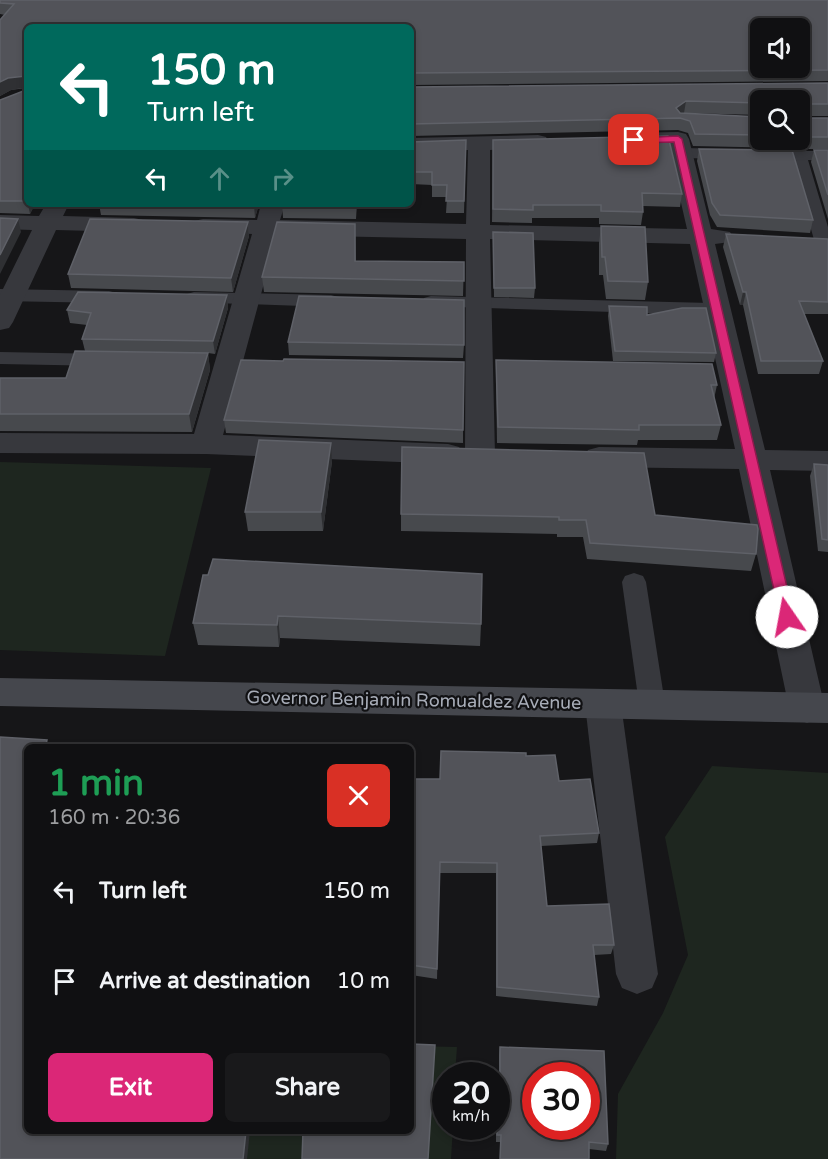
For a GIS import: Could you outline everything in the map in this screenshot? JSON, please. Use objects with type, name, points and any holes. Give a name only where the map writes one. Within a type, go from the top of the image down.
[{"type":"main road","name":"Governor Benjamin Romualdez Avenue","points":[[0,692],[817,708]]},
{"type":"street","points":[[608,141],[681,138],[716,310],[719,371],[752,458],[817,708]]},
{"type":"street","points":[[414,145],[561,142]]},
{"type":"street","points":[[0,443],[206,444],[492,455],[479,366],[479,144]]},
{"type":"street","points":[[0,222],[52,214],[164,226],[270,216],[478,232],[702,236],[746,239]]},
{"type":"street","points":[[0,322],[6,296],[52,214]]},
{"type":"street","points":[[206,444],[270,216]]},
{"type":"street","points":[[575,456],[828,461]]},
{"type":"street","points":[[603,704],[637,974]]},
{"type":"lane","points":[[681,138],[750,144]]},
{"type":"lane","points":[[797,150],[818,243]]},
{"type":"lane","points":[[805,150],[828,156]]},
{"type":"lane","points":[[6,296],[129,297]]},
{"type":"lane","points":[[177,298],[352,301]]},
{"type":"lane","points":[[409,302],[716,310]]},
{"type":"lane","points":[[0,358],[127,360]]},
{"type":"lane","points":[[634,582],[652,704]]},
{"type":"shaded area","points":[[0,462],[211,468],[165,656],[0,650]]},
{"type":"shaded area","points":[[712,766],[828,773],[828,1159],[616,1159],[618,1094],[663,1013],[688,955],[665,837]]},
{"type":"shaded area","points":[[414,1046],[457,1047],[456,1062],[432,1062],[432,1140],[452,1140],[451,1159],[0,1159],[24,1134],[414,1134]]},
{"type":"building","points":[[0,0],[828,0],[828,70],[810,70],[810,18],[750,18],[750,71],[414,73],[414,24],[24,24],[24,76],[8,78],[0,82],[0,20],[14,4],[0,3]]},
{"type":"building","points":[[828,83],[828,104],[810,104],[810,90],[750,90],[750,103],[686,101],[676,108],[680,113],[750,116],[750,135],[695,134],[690,121],[680,118],[414,124],[414,87]]},
{"type":"building","points":[[24,91],[24,201],[0,201],[0,100]]},
{"type":"building","points":[[810,118],[828,118],[828,137],[810,137]]},
{"type":"building","points":[[668,136],[682,194],[642,193],[643,212],[601,211],[601,205],[533,205],[533,210],[493,209],[493,140]]},
{"type":"building","points":[[466,140],[464,201],[446,201],[447,185],[432,185],[432,172],[414,172],[414,142]]},
{"type":"building","points":[[699,149],[792,150],[813,220],[720,215],[712,203]]},
{"type":"building","points":[[814,150],[828,150],[828,195]]},
{"type":"building","points":[[0,218],[18,219],[0,255]]},
{"type":"building","points":[[90,219],[248,222],[231,278],[68,274]]},
{"type":"building","points":[[277,222],[355,224],[355,261],[464,262],[464,281],[262,277]]},
{"type":"building","points":[[601,226],[645,227],[648,282],[608,281],[605,257],[602,257]]},
{"type":"building","points":[[493,232],[533,233],[535,288],[494,288]]},
{"type":"building","points":[[726,234],[828,239],[828,302],[799,301],[823,361],[761,361],[746,292],[743,292]]},
{"type":"building","points":[[78,292],[227,295],[213,341],[82,339],[91,313],[67,310]]},
{"type":"building","points":[[299,296],[464,300],[464,345],[288,342]]},
{"type":"building","points":[[609,306],[647,307],[647,315],[682,308],[706,308],[716,353],[615,351]]},
{"type":"building","points":[[75,351],[208,353],[189,414],[0,414],[0,378],[66,378]]},
{"type":"building","points":[[284,359],[464,362],[463,430],[224,420],[241,360],[283,361]]},
{"type":"building","points":[[496,360],[712,364],[717,385],[711,385],[721,425],[639,425],[639,430],[498,427]]},
{"type":"building","points":[[259,440],[331,443],[321,512],[245,512]]},
{"type":"building","points":[[402,447],[644,453],[655,515],[757,525],[756,554],[590,543],[586,520],[559,520],[559,517],[401,514]]},
{"type":"building","points":[[814,464],[828,465],[828,540],[822,539]]},
{"type":"building","points":[[213,559],[482,574],[481,624],[278,616],[277,625],[193,623],[203,575],[208,575]]},
{"type":"building","points":[[0,737],[47,740],[46,744],[24,744],[24,1134],[246,1134],[243,1159],[0,1159]]},
{"type":"building","points":[[441,751],[526,753],[526,756],[555,755],[559,781],[590,779],[599,833],[540,836],[547,906],[609,904],[614,945],[593,945],[599,997],[497,987],[497,863],[440,862],[437,969],[414,965],[414,779],[440,779]]},
{"type":"building","points":[[414,1044],[435,1045],[434,1062],[432,1062],[428,1159],[302,1159],[303,1134],[414,1134]]},
{"type":"building","points":[[500,1047],[604,1051],[608,1144],[589,1142],[589,1159],[500,1159],[501,1140],[510,1140],[510,1062],[500,1062]]},
{"type":"route","points":[[634,140],[678,139],[702,236],[716,310],[787,617]]}]
